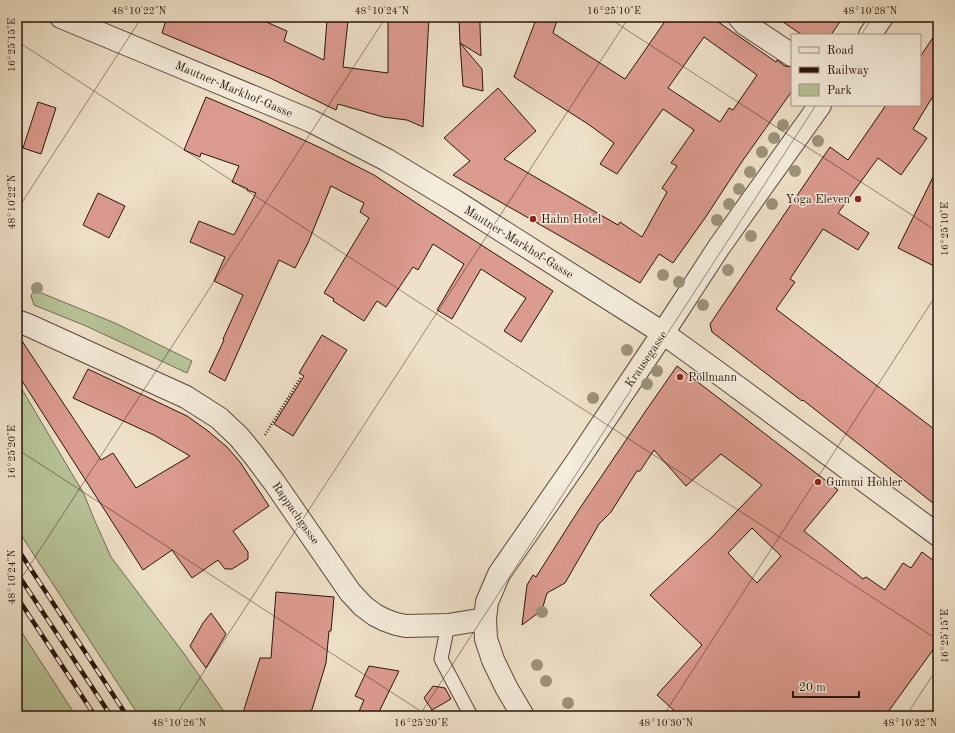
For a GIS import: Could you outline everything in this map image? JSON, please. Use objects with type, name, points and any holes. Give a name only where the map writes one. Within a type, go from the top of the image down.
[{"type":"street","name":"Mautner-Markhof-Gasse","points":[[61,17],[311,121],[387,160],[455,201],[663,333],[938,535]]},
{"type":"street","points":[[739,17],[745,24],[791,54]]},
{"type":"street","points":[[871,34],[882,17]]},
{"type":"street","name":"Krausegasse","points":[[484,619],[487,602],[499,574],[578,460],[719,247],[819,106]]},
{"type":"street","name":"Rappachgasse","points":[[17,320],[186,397],[219,418],[239,437],[253,454],[350,592],[363,606],[375,615],[396,624],[406,626],[448,625],[484,619]]},
{"type":"street","points":[[484,619],[486,639],[493,660],[506,687],[523,716]]},
{"type":"lane","points":[[448,625],[441,659],[471,716]]},
{"type":"path","points":[[253,454],[301,378]]},
{"type":"green space","points":[[34,290],[115,323],[192,361],[187,373],[86,326],[34,305],[31,296]]},
{"type":"green space","points":[[17,381],[84,494],[111,557],[185,655],[227,716],[139,716],[17,529]]},
{"type":"green space","points":[[17,625],[76,716],[17,716]]},
{"type":"building","points":[[167,17],[255,17],[287,31],[284,41],[324,60],[327,19],[348,21],[343,67],[388,73],[388,17],[429,17],[423,127],[407,120],[383,117],[338,104],[336,110],[270,78],[162,33]]},
{"type":"building","points":[[459,17],[480,17],[481,56],[460,43]]},
{"type":"building","points":[[537,17],[558,17],[553,33],[625,79],[668,17],[711,17],[776,62],[777,60],[785,66],[791,67],[791,92],[741,163],[705,218],[673,263],[659,254],[640,283],[453,175],[470,161],[444,138],[498,88],[536,131],[504,159],[618,225],[620,222],[642,237],[667,192],[662,188],[677,166],[671,163],[694,130],[663,109],[617,174],[600,164],[614,143],[588,124],[514,77]],"holes":[[[704,37],[757,75],[733,110],[729,108],[720,122],[668,88]]]},
{"type":"building","points":[[776,17],[843,17],[832,34],[801,34]]},
{"type":"building","points":[[938,30],[938,88],[913,129],[927,138],[901,175],[878,158],[838,213],[869,233],[858,250],[823,229],[790,279],[795,282],[776,309],[938,432],[938,507],[803,400],[802,401],[712,332],[710,324],[830,147],[848,160],[885,106],[921,106],[921,56]]},
{"type":"building","points":[[460,43],[482,69],[483,91],[463,86]]},
{"type":"building","points":[[206,97],[323,149],[374,175],[553,291],[521,342],[504,331],[526,298],[481,269],[452,319],[437,310],[464,264],[433,244],[418,270],[413,267],[386,307],[377,301],[364,321],[333,301],[334,299],[324,293],[369,218],[360,212],[364,203],[331,186],[308,243],[295,268],[279,260],[225,381],[209,372],[243,295],[214,281],[225,257],[190,242],[199,221],[234,235],[256,193],[232,182],[239,166],[201,153],[200,157],[184,150]]},
{"type":"building","points":[[38,102],[56,108],[41,154],[23,148]]},
{"type":"building","points":[[938,167],[938,268],[898,248]]},
{"type":"building","points":[[98,193],[125,206],[109,238],[83,225]]},
{"type":"building","points":[[17,334],[101,460],[113,453],[136,488],[190,456],[154,435],[73,398],[88,369],[187,416],[227,447],[240,462],[269,506],[233,531],[248,552],[248,559],[232,569],[225,569],[218,560],[192,578],[172,550],[143,570],[17,373]]},
{"type":"building","points":[[322,335],[347,350],[293,436],[274,424],[304,376],[299,373]]},
{"type":"building","points":[[677,366],[838,490],[804,531],[863,579],[866,577],[885,590],[903,563],[911,568],[922,552],[938,564],[938,643],[885,716],[680,716],[657,695],[702,645],[650,595],[712,537],[762,485],[721,454],[686,486],[654,450],[640,471],[637,471],[611,512],[599,524],[565,583],[547,593],[542,610],[522,625],[527,585],[533,575],[536,577],[578,511]],"holes":[[[752,528],[781,556],[757,583],[728,553]]]},
{"type":"building","points":[[276,592],[334,597],[326,663],[310,716],[242,716],[260,658],[271,658]]},
{"type":"building","points":[[211,613],[226,634],[206,668],[190,646],[203,623]]},
{"type":"building","points":[[369,666],[399,671],[377,716],[357,716],[364,700],[355,696]]},
{"type":"building","points":[[433,686],[445,688],[451,699],[432,710],[424,698]]},
{"type":"railway","points":[[17,548],[127,716]]},
{"type":"railway","points":[[17,573],[111,716]]},
{"type":"railway","points":[[17,597],[95,716]]},
{"type":"place","name":"Yoga Eleven","points":[[858,199]]},
{"type":"place","name":"Hahn Hotel","points":[[533,219]]},
{"type":"place","name":"Pöllmann","points":[[680,377]]},
{"type":"place","name":"Gummi Hohler","points":[[818,482]]}]
